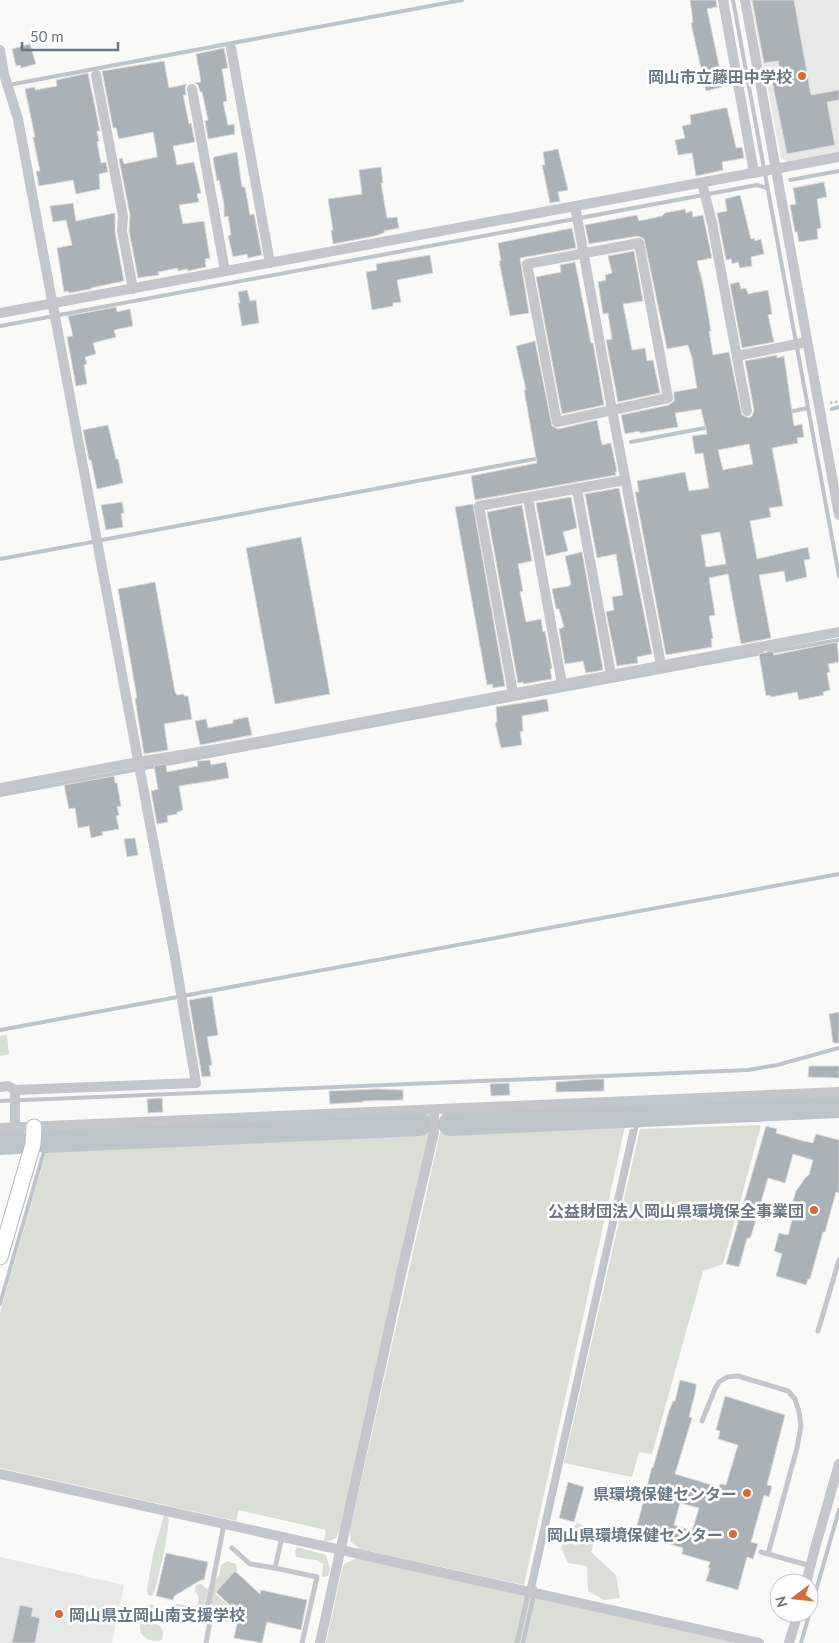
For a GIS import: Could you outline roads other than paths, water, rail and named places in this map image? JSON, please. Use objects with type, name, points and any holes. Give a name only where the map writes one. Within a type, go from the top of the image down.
[{"type":"street","points":[[723,0],[766,171],[800,344],[839,515]]},
{"type":"street","points":[[745,0],[766,171]]},
{"type":"street","points":[[231,48],[270,263]]},
{"type":"street","points":[[0,50],[4,74],[18,119],[196,1083],[15,1097]]},
{"type":"street","points":[[96,75],[123,216],[122,231],[133,289]]},
{"type":"street","points":[[192,89],[225,272]]},
{"type":"street","points":[[0,313],[54,312],[133,289],[270,263],[577,214],[704,191],[766,171],[839,157]]},
{"type":"street","points":[[704,191],[712,222],[747,411]]},
{"type":"street","points":[[577,214],[625,480],[661,665]]},
{"type":"street","points":[[639,244],[668,398],[612,410],[557,422],[527,264],[639,244]]},
{"type":"street","points":[[737,356],[800,344]]},
{"type":"street","points":[[513,693],[479,506],[625,480]]},
{"type":"street","points":[[577,490],[611,674]]},
{"type":"street","points":[[528,498],[562,684]]},
{"type":"street","points":[[0,788],[139,768],[230,747],[839,632]]},
{"type":"street","points":[[0,1087],[8,1086],[15,1097],[15,1127]]},
{"type":"street","points":[[0,1128],[839,1092]]},
{"type":"street","points":[[320,1643],[434,1132],[434,1110]]},
{"type":"street","points":[[0,1257],[33,1144],[34,1127]]},
{"type":"street","points":[[809,1573],[839,1464]]},
{"type":"street","points":[[0,1474],[759,1643]]},
{"type":"street","points":[[789,1643],[795,1623]]},
{"type":"lane","points":[[517,1643],[632,1131]]},
{"type":"lane","points":[[818,1331],[839,1260]]},
{"type":"lane","points":[[702,1421],[715,1389],[719,1382],[727,1377],[738,1376],[788,1390],[795,1399],[801,1426],[797,1448],[768,1554]]},
{"type":"lane","points":[[206,1643],[212,1616],[207,1612],[224,1524]]},
{"type":"lane","points":[[275,1568],[282,1537]]},
{"type":"lane","points":[[232,1548],[250,1564],[317,1578],[302,1643]]},
{"type":"lane","points":[[761,1552],[811,1566]]},
{"type":"waterway","points":[[14,84],[462,0]]},
{"type":"waterway","points":[[733,0],[839,576]]},
{"type":"waterway","points":[[790,180],[839,171]]},
{"type":"waterway","points":[[0,326],[757,185],[767,188]]},
{"type":"waterway","points":[[832,409],[839,407]]},
{"type":"waterway","points":[[788,412],[808,408]]},
{"type":"waterway","points":[[631,442],[710,427]]},
{"type":"waterway","points":[[102,540],[540,458]]},
{"type":"waterway","points":[[0,559],[92,542]]},
{"type":"waterway","points":[[769,652],[839,640]]},
{"type":"waterway","points":[[0,795],[762,653]]},
{"type":"waterway","points":[[0,1030],[839,874]]},
{"type":"waterway","points":[[0,1101],[748,1070],[777,1065],[839,1048]]},
{"type":"waterway","points":[[450,1124],[839,1106]]},
{"type":"waterway","points":[[535,1588],[533,1588],[639,1115]]},
{"type":"waterway","points":[[44,1141],[420,1124]]},
{"type":"waterway","points":[[0,1304],[47,1141]]},
{"type":"waterway","points":[[0,1143],[17,1142]]},
{"type":"waterway","points":[[801,1643],[839,1510]]},
{"type":"waterway","points":[[523,1643],[533,1599]]},
{"type":"place","name":"岡山市立藤田中学校","points":[[802,76]]},
{"type":"place","name":"公益財団法人岡山県環境保全事業団","points":[[814,1210]]},
{"type":"place","name":"県環境保健センター","points":[[747,1493]]},
{"type":"place","name":"岡山県環境保健センター","points":[[733,1534]]},
{"type":"place","name":"岡山県立岡山南支援学校","points":[[59,1614]]}]
